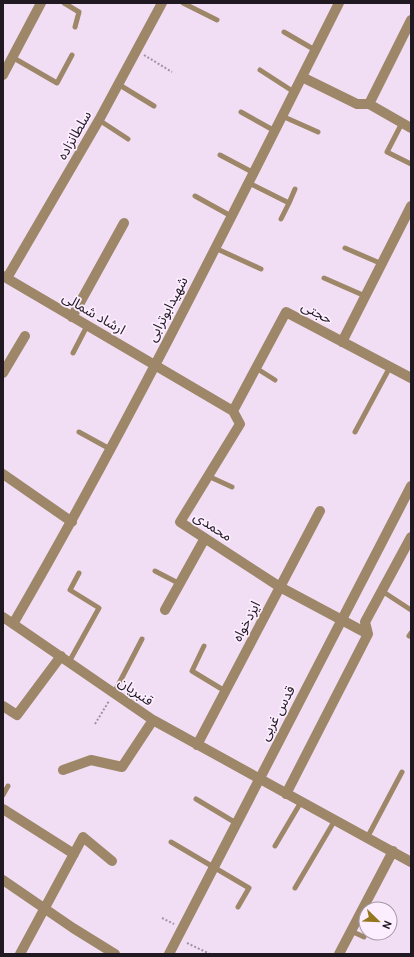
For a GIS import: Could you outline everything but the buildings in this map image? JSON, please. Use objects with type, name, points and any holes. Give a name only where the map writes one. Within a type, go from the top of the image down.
[{"type":"street","points":[[3,75],[41,3]]},
{"type":"street","name":"سلطانزاده","points":[[5,277],[99,120],[162,3]]},
{"type":"street","name":"شهیدابوترابی","points":[[13,624],[72,522],[249,183],[339,3]]},
{"type":"street","points":[[369,104],[411,20]]},
{"type":"street","points":[[302,77],[357,104],[369,104],[407,125]]},
{"type":"street","points":[[342,342],[411,206]]},
{"type":"street","points":[[72,317],[124,223]]},
{"type":"street","name":"ارشاد شمالی","points":[[5,277],[154,365],[234,410]]},
{"type":"street","name":"حجتی","points":[[234,410],[286,312],[411,378]]},
{"type":"street","points":[[3,373],[25,336]]},
{"type":"street","name":"محمدی","points":[[234,410],[240,424],[180,522],[280,587],[368,634]]},
{"type":"street","points":[[3,474],[72,522]]},
{"type":"street","name":"قدس غربی","points":[[169,954],[258,779],[411,486]]},
{"type":"street","name":"ایزدخواه","points":[[197,745],[320,511]]},
{"type":"street","points":[[286,794],[368,634],[365,622],[411,537]]},
{"type":"street","points":[[166,610],[205,538]]},
{"type":"street","name":"قنبریان","points":[[3,617],[153,720],[411,862]]},
{"type":"street","points":[[3,706],[17,715],[65,659]]},
{"type":"street","points":[[63,770],[91,760],[122,767],[153,720]]},
{"type":"street","points":[[3,809],[74,854]]},
{"type":"street","points":[[20,954],[83,837],[112,861]]},
{"type":"street","points":[[343,952],[352,931],[393,851]]},
{"type":"street","points":[[3,880],[44,909],[115,954]]},
{"type":"lane","points":[[64,3],[79,12],[75,27]]},
{"type":"lane","points":[[183,3],[217,20]]},
{"type":"lane","points":[[284,32],[315,50]]},
{"type":"lane","points":[[12,57],[57,82],[72,55]]},
{"type":"lane","points":[[260,70],[294,92]]},
{"type":"lane","points":[[118,84],[154,106]]},
{"type":"lane","points":[[241,112],[275,130]]},
{"type":"lane","points":[[282,116],[318,132]]},
{"type":"lane","points":[[99,120],[128,139]]},
{"type":"lane","points":[[407,125],[387,152],[411,164]]},
{"type":"lane","points":[[220,155],[254,173]]},
{"type":"lane","points":[[249,183],[289,203]]},
{"type":"lane","points":[[281,219],[295,189]]},
{"type":"lane","points":[[195,196],[231,216]]},
{"type":"lane","points":[[215,248],[261,269]]},
{"type":"lane","points":[[345,248],[382,264]]},
{"type":"lane","points":[[324,278],[365,296]]},
{"type":"lane","points":[[73,354],[87,326]]},
{"type":"lane","points":[[355,432],[390,367]]},
{"type":"lane","points":[[256,368],[275,380]]},
{"type":"lane","points":[[79,432],[110,449]]},
{"type":"lane","points":[[208,476],[232,487]]},
{"type":"lane","points":[[155,571],[180,584]]},
{"type":"lane","points":[[65,659],[99,608],[70,590],[79,573]]},
{"type":"lane","points":[[382,591],[411,610]]},
{"type":"lane","points":[[114,693],[142,639]]},
{"type":"lane","points":[[204,646],[192,671],[225,691]]},
{"type":"lane","points":[[367,838],[402,772]]},
{"type":"lane","points":[[3,795],[8,786]]},
{"type":"lane","points":[[196,799],[236,823]]},
{"type":"lane","points":[[275,846],[301,802]]},
{"type":"lane","points":[[295,888],[335,820]]},
{"type":"lane","points":[[171,842],[249,888],[238,907]]},
{"type":"lane","points":[[352,931],[358,934]]},
{"type":"path","points":[[136,51],[172,72]]},
{"type":"path","points":[[95,724],[114,693]]},
{"type":"path","points":[[177,938],[210,954]]}]
